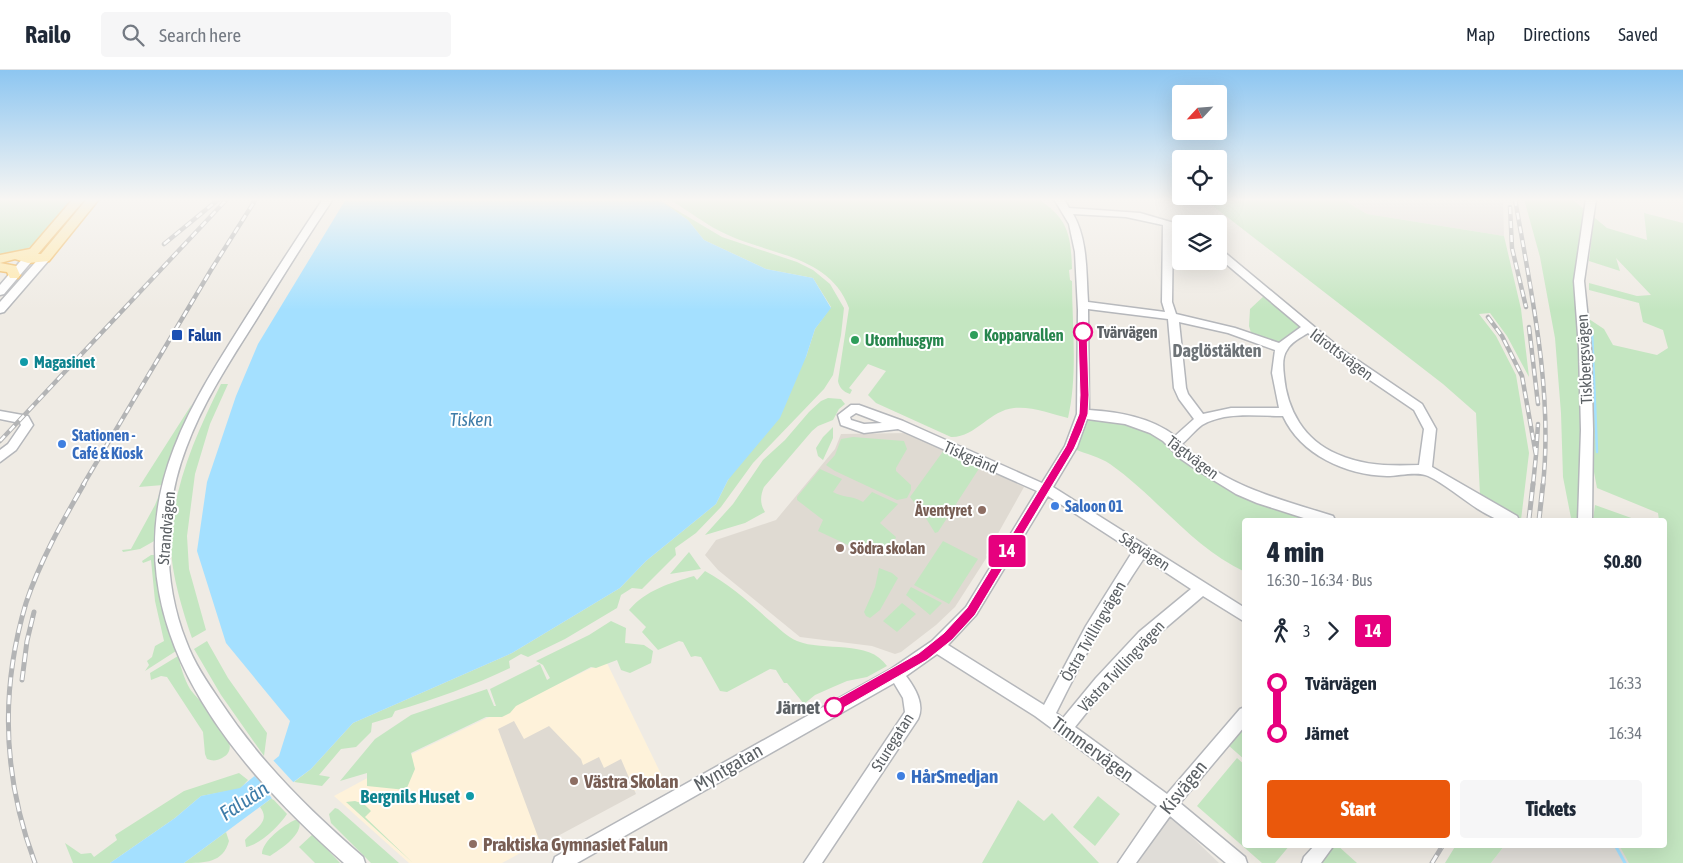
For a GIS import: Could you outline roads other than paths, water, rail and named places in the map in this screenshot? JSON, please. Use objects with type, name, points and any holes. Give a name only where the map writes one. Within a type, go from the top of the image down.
[{"type":"main road","points":[[0,265],[23,257],[41,244],[48,236]]},
{"type":"main road","points":[[0,258],[45,258],[63,236]]},
{"type":"main road","points":[[0,265],[12,269],[14,276]]},
{"type":"street","name":"Strandvägen","points":[[305,236],[207,390],[180,449],[165,513],[162,559],[164,580],[174,627],[185,656],[208,695],[246,752],[283,794],[357,863]]},
{"type":"street","points":[[896,674],[937,646],[971,611],[1070,447],[1084,414],[1083,306],[1077,236]]},
{"type":"street","points":[[1168,236],[1167,296],[1174,322],[1181,392],[1201,420]]},
{"type":"street","name":"Tiskbergsvägen","points":[[1585,518],[1587,430],[1585,349],[1579,281],[1586,236]]},
{"type":"street","points":[[0,292],[14,276],[23,257]]},
{"type":"street","points":[[0,308],[45,258]]},
{"type":"street","name":"Idrottsvägen","points":[[1227,260],[1354,366],[1418,407],[1428,421],[1430,429],[1425,469]]},
{"type":"street","points":[[1083,306],[1172,316],[1226,327],[1280,348]]},
{"type":"street","points":[[1308,328],[1289,339],[1280,348],[1276,369],[1280,398],[1285,412],[1294,427],[1306,440],[1331,458],[1379,471],[1425,469],[1493,516]]},
{"type":"street","points":[[1175,443],[1201,420],[1228,414],[1285,412]]},
{"type":"street","name":"Tägtvägen","points":[[1084,414],[1106,415],[1138,422],[1165,435],[1184,454],[1200,466],[1242,490],[1281,506],[1321,518]]},
{"type":"street","points":[[0,415],[26,420],[27,425],[12,447],[0,457]]},
{"type":"street","name":"Tiskgränd","points":[[899,424],[1044,488]]},
{"type":"street","name":"Sågvägen","points":[[1044,488],[1055,493],[1242,614]]},
{"type":"street","name":"Östra Tvillingvägen","points":[[1047,716],[1094,624],[1142,549]]},
{"type":"street","name":"Västra Tvillingvägen","points":[[1065,728],[1101,683],[1144,637],[1202,588]]},
{"type":"street","name":"Timmervägen","points":[[937,646],[1065,728],[1198,826],[1239,863]]},
{"type":"street","name":"Myntgatan","points":[[561,863],[896,674]]},
{"type":"street","name":"Sturegatan","points":[[812,863],[913,714],[914,709],[910,694],[896,674]]},
{"type":"street","name":"Kisvägen","points":[[1126,863],[1168,805],[1242,718]]},
{"type":"street","points":[[1310,863],[1323,848]]},
{"type":"water","name":"Tisken","points":[[324,236],[701,236],[704,240],[766,269],[813,278],[831,308],[815,329],[806,357],[780,418],[728,480],[716,504],[646,561],[620,588],[512,653],[353,723],[311,769],[184,863],[110,863],[175,818],[201,796],[240,788],[279,756],[290,721],[226,643],[197,551],[207,482],[236,396],[258,344]]},
{"type":"waterway","points":[[1592,331],[1597,452]]},
{"type":"waterway","points":[[1617,848],[1625,863]]},
{"type":"railway","points":[[164,244],[174,236]]},
{"type":"railway","points":[[0,441],[192,236]]},
{"type":"railway","points":[[83,485],[233,236]]},
{"type":"railway","points":[[1511,236],[1512,248],[1526,307]]},
{"type":"railway","points":[[1522,236],[1534,305],[1543,377],[1545,413],[1543,485]]},
{"type":"railway","points":[[1488,317],[1502,336],[1522,376],[1536,455]]},
{"type":"railway","points":[[1529,327],[1538,404]]},
{"type":"railway","points":[[1536,455],[1538,424]]},
{"type":"railway","points":[[1533,485],[1536,455]]},
{"type":"railway","points":[[35,863],[16,799],[11,766],[9,701],[12,668],[26,603],[32,587],[52,542],[84,484]]},
{"type":"railway","points":[[1529,518],[1533,484]]},
{"type":"railway","points":[[1539,518],[1543,484]]},
{"type":"railway","points":[[22,680],[27,641],[34,612]]},
{"type":"railway","points":[[1432,863],[1441,848]]},
{"type":"place","name":"Tvärvägen","points":[[1083,332]]},
{"type":"place","name":"Falun","points":[[177,335]]},
{"type":"place","name":"Kopparvallen","points":[[974,335]]},
{"type":"place","name":"Utomhusgym","points":[[855,340]]},
{"type":"place","name":"Magasinet","points":[[24,362]]},
{"type":"place","name":"Stationen - Café & Kiosk","points":[[62,444]]},
{"type":"place","name":"Saloon 01","points":[[1055,506]]},
{"type":"place","name":"Äventyret","points":[[982,510]]},
{"type":"place","name":"Södra skolan","points":[[840,548]]},
{"type":"place","name":"Järnet","points":[[834,707]]},
{"type":"place","name":"HårSmedjan","points":[[901,776]]},
{"type":"place","name":"Västra Skolan","points":[[574,781]]},
{"type":"place","name":"Bergnils Huset","points":[[470,796]]},
{"type":"place","name":"Praktiska Gymnasiet Falun","points":[[473,844]]},
{"type":"district","name":"Daglöstäkten","points":[[1217,351]]},
{"type":"water label","name":"Faluån","points":[[244,801]]}]
